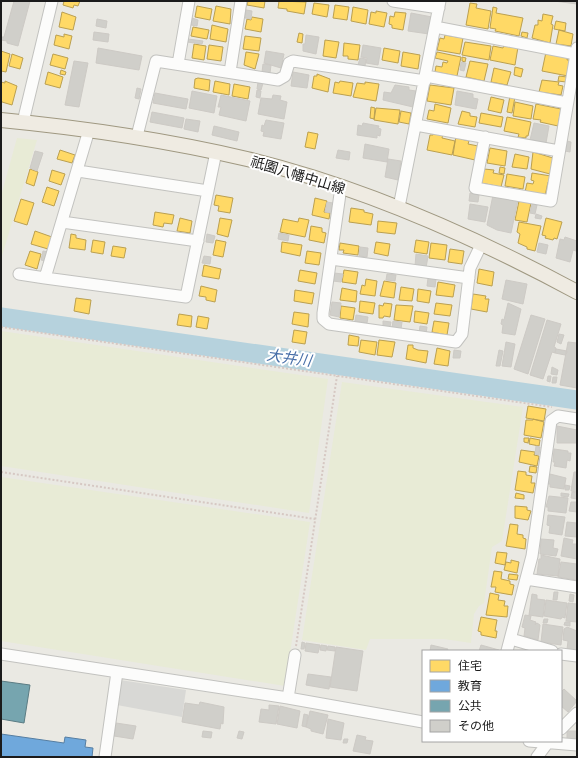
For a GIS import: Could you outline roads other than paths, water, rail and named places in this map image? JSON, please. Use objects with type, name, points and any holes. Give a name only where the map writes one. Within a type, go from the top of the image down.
[{"type":"main road","name":"祇園八幡中山線","points":[[1,120],[137,136],[249,159],[342,187],[399,207],[482,243],[577,292]]},
{"type":"street","points":[[23,122],[52,1]]},
{"type":"street","points":[[178,64],[189,1]]},
{"type":"street","points":[[230,72],[241,1]]},
{"type":"street","points":[[393,1],[439,4],[399,207]]},
{"type":"street","points":[[435,27],[576,51],[551,201],[475,188],[485,137]]},
{"type":"street","points":[[137,136],[156,60],[278,80],[285,76],[289,63],[294,60],[425,79],[567,103]]},
{"type":"street","points":[[416,125],[559,152]]},
{"type":"street","points":[[44,278],[78,172],[89,130]]},
{"type":"street","points":[[19,274],[186,297],[216,152]]},
{"type":"street","points":[[78,172],[208,190]]},
{"type":"street","points":[[342,187],[322,313],[323,319],[326,323],[453,342],[459,340],[462,334],[470,268],[482,243]]},
{"type":"street","points":[[62,222],[198,241]]},
{"type":"street","points":[[331,259],[468,278]]},
{"type":"street","points":[[508,650],[532,556],[551,421],[558,416],[577,419]]},
{"type":"street","points":[[526,579],[577,587]]},
{"type":"street","points":[[511,639],[549,650]]},
{"type":"street","points":[[1,654],[288,698],[422,722]]},
{"type":"street","points":[[562,654],[577,656]]},
{"type":"street","points":[[288,698],[295,655]]},
{"type":"street","points":[[105,757],[116,672]]},
{"type":"street","points":[[562,728],[577,713]]},
{"type":"street","points":[[537,757],[548,742],[577,745]]},
{"type":"waterway","name":"大井川","points":[[1,317],[577,400]]}]
